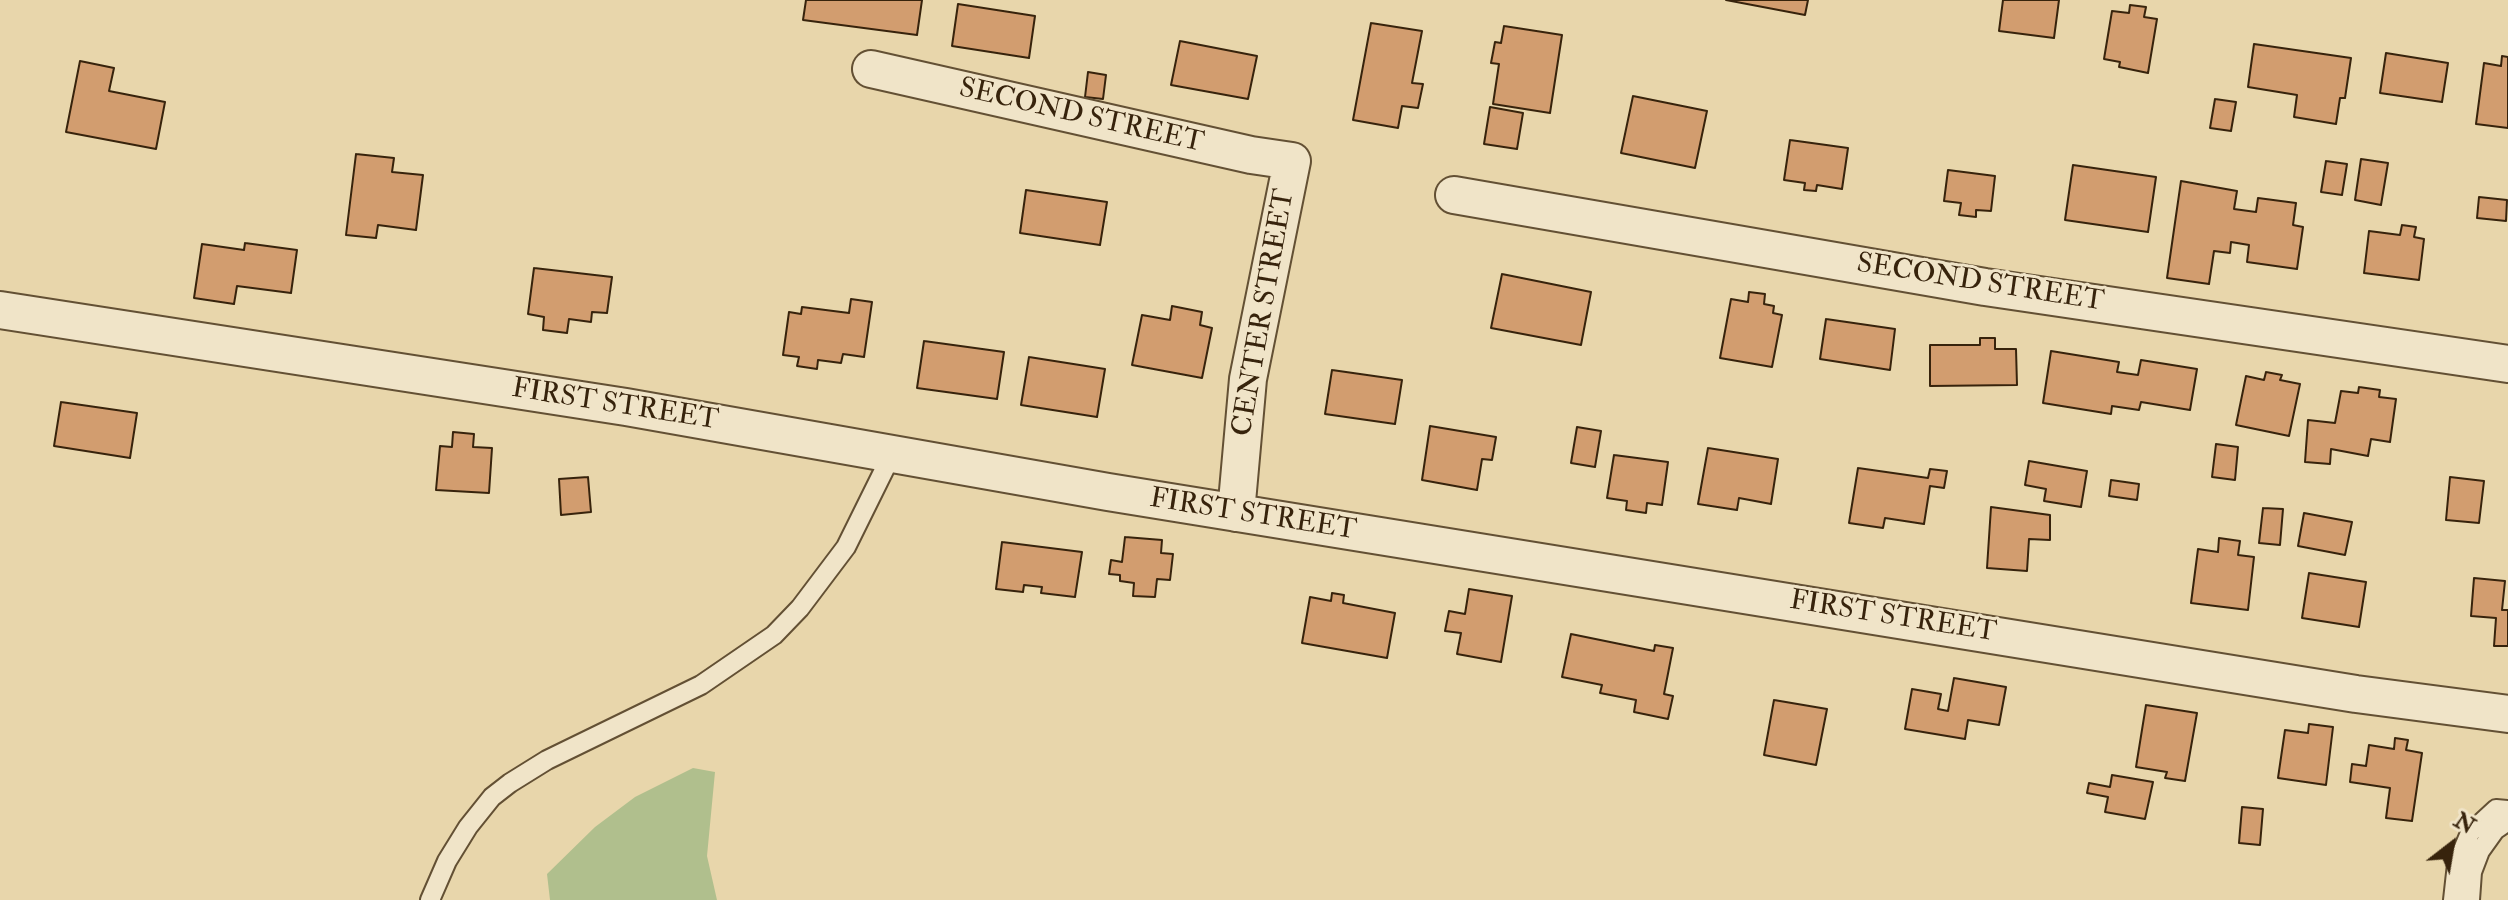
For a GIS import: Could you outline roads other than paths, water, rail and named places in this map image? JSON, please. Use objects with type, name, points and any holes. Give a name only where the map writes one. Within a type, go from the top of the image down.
[{"type":"street","name":"SECOND STREET","points":[[871,69],[1251,155],[1292,161]]},
{"type":"street","name":"CENTER STREET","points":[[1236,513],[1248,379],[1292,161]]},
{"type":"street","name":"SECOND STREET","points":[[1454,195],[1985,287],[2508,364]]},
{"type":"street","name":"FIRST STREET","points":[[0,310],[626,407],[1236,513],[2356,694],[2508,714]]},
{"type":"lane","points":[[430,900],[447,861],[468,827],[492,797],[510,783],[547,760],[701,685],[774,635],[800,608],[846,547],[892,454]]},
{"type":"lane","points":[[2457,900],[2457,864],[2470,833],[2496,809],[2508,810]]},
{"type":"lane","points":[[2457,900],[2480,851],[2495,830],[2508,821]]}]
